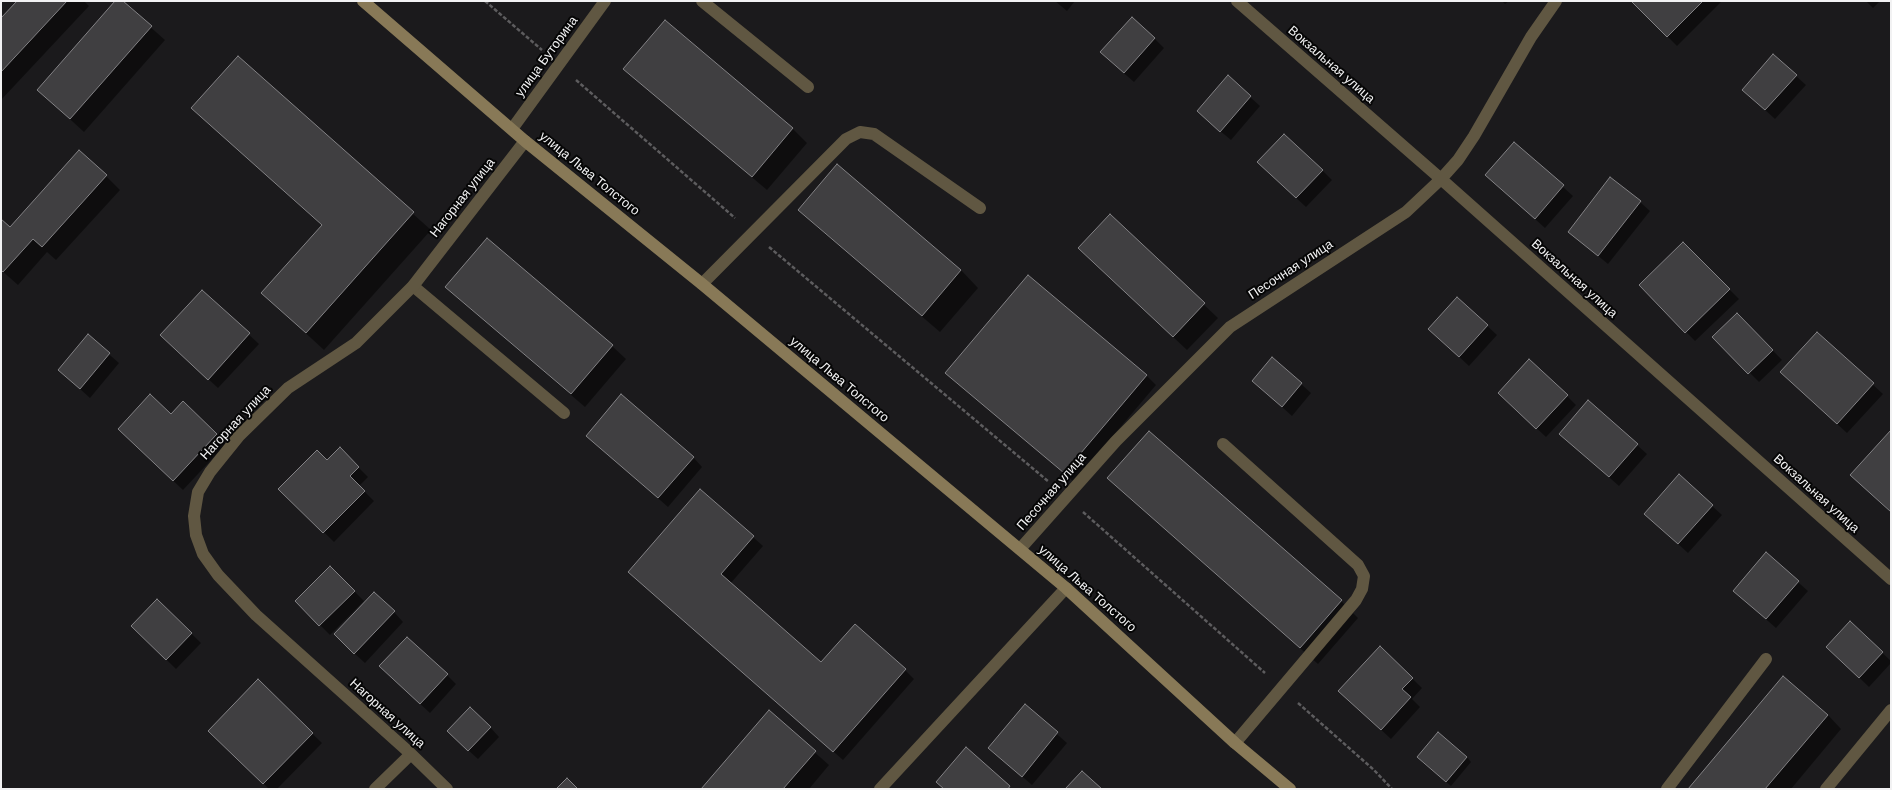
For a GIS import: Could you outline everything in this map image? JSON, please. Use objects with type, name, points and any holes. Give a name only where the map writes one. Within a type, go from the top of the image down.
[{"type":"main road","name":"улица Льва Толстого","points":[[363,1],[526,141],[702,284],[1066,588],[1235,743],[1290,789]]},
{"type":"street","name":"улица Буторина","points":[[512,129],[605,1]]},
{"type":"street","points":[[702,1],[808,87]]},
{"type":"street","name":"Вокзальная улица","points":[[1237,1],[1441,179],[1891,579]]},
{"type":"street","name":"Песочная улица","points":[[1020,550],[1116,441],[1230,327],[1406,212],[1441,179],[1458,160],[1474,136],[1531,37],[1556,1]]},
{"type":"street","points":[[702,284],[846,139],[860,132],[874,134],[980,208]]},
{"type":"street","name":"Нагорная улица","points":[[447,789],[411,754],[256,615],[218,574],[203,554],[196,535],[194,516],[198,492],[210,472],[239,436],[288,388],[356,343],[413,286],[526,141]]},
{"type":"street","points":[[413,286],[564,413]]},
{"type":"street","points":[[1223,444],[1358,565],[1364,576],[1362,589],[1356,600],[1235,743]]},
{"type":"street","points":[[880,789],[1066,588]]},
{"type":"street","points":[[1667,789],[1766,659]]},
{"type":"street","points":[[1826,789],[1891,710]]},
{"type":"street","points":[[375,789],[411,754]]},
{"type":"path","points":[[484,1],[545,53]]},
{"type":"path","points":[[575,79],[737,220]]},
{"type":"path","points":[[768,246],[1055,487]]},
{"type":"path","points":[[1079,508],[1268,676]]},
{"type":"path","points":[[1297,702],[1374,770],[1392,789]]},
{"type":"building","points":[[17,1],[67,1],[1,72],[1,18]]},
{"type":"building","points":[[115,1],[123,1],[152,26],[70,119],[37,90]]},
{"type":"building","points":[[1631,1],[1703,1],[1667,37]]},
{"type":"building","points":[[1132,17],[1155,38],[1124,73],[1100,52]]},
{"type":"building","points":[[665,20],[793,128],[752,177],[623,69]]},
{"type":"building","points":[[1773,54],[1797,75],[1765,110],[1742,90]]},
{"type":"building","points":[[238,56],[414,212],[306,333],[261,293],[322,225],[191,108]]},
{"type":"building","points":[[1228,75],[1251,96],[1220,132],[1197,111]]},
{"type":"building","points":[[1284,134],[1323,170],[1296,198],[1257,162]]},
{"type":"building","points":[[1514,142],[1564,185],[1535,219],[1485,175]]},
{"type":"building","points":[[79,150],[107,175],[42,247],[33,239],[3,272],[1,270],[1,219],[10,227]]},
{"type":"building","points":[[837,164],[961,270],[922,316],[798,210]]},
{"type":"building","points":[[1610,177],[1641,201],[1598,256],[1568,232]]},
{"type":"building","points":[[1110,214],[1205,303],[1173,337],[1078,248]]},
{"type":"building","points":[[487,238],[613,345],[571,394],[445,287]]},
{"type":"building","points":[[1683,242],[1730,289],[1685,333],[1639,285]]},
{"type":"building","points":[[1028,275],[1147,375],[1064,473],[945,373]]},
{"type":"building","points":[[202,290],[250,333],[208,380],[160,335]]},
{"type":"building","points":[[1457,297],[1488,325],[1459,357],[1428,329]]},
{"type":"building","points":[[1737,313],[1773,350],[1748,374],[1712,337]]},
{"type":"building","points":[[1817,332],[1874,383],[1837,424],[1780,372]]},
{"type":"building","points":[[88,334],[110,353],[80,389],[58,370]]},
{"type":"building","points":[[1272,357],[1302,383],[1282,407],[1252,381]]},
{"type":"building","points":[[1529,359],[1568,395],[1536,429],[1498,393]]},
{"type":"building","points":[[150,394],[171,414],[183,401],[217,434],[173,481],[118,429]]},
{"type":"building","points":[[621,394],[694,457],[658,498],[586,436]]},
{"type":"building","points":[[1588,400],[1638,444],[1609,477],[1559,434]]},
{"type":"building","points":[[1891,430],[1891,512],[1850,475]]},
{"type":"building","points":[[1149,431],[1342,600],[1300,648],[1107,478]]},
{"type":"building","points":[[340,447],[359,467],[350,476],[365,491],[323,533],[278,489],[317,450],[327,460]]},
{"type":"building","points":[[1679,474],[1713,505],[1678,544],[1644,514]]},
{"type":"building","points":[[700,489],[754,536],[721,574],[821,662],[855,624],[906,669],[833,752],[628,572]]},
{"type":"building","points":[[1766,552],[1799,581],[1766,619],[1733,591]]},
{"type":"building","points":[[330,566],[355,591],[319,626],[295,601]]},
{"type":"building","points":[[374,592],[395,611],[354,654],[334,634]]},
{"type":"building","points":[[157,599],[192,633],[166,660],[131,626]]},
{"type":"building","points":[[1850,621],[1883,652],[1859,678],[1826,647]]},
{"type":"building","points":[[407,637],[448,674],[420,704],[379,666]]},
{"type":"building","points":[[1380,646],[1413,678],[1402,689],[1411,697],[1381,730],[1338,691]]},
{"type":"building","points":[[1783,676],[1828,715],[1765,789],[1688,789]]},
{"type":"building","points":[[258,679],[313,733],[263,784],[208,731]]},
{"type":"building","points":[[1025,704],[1058,732],[1022,777],[988,748]]},
{"type":"building","points":[[470,707],[491,727],[468,751],[447,731]]},
{"type":"building","points":[[769,710],[816,751],[783,789],[701,789]]},
{"type":"building","points":[[1438,732],[1467,757],[1446,782],[1417,757]]},
{"type":"building","points":[[966,747],[1010,786],[1008,789],[944,789],[936,782]]},
{"type":"building","points":[[1082,771],[1102,789],[1065,789]]},
{"type":"building","points":[[567,778],[578,789],[556,789]]}]
